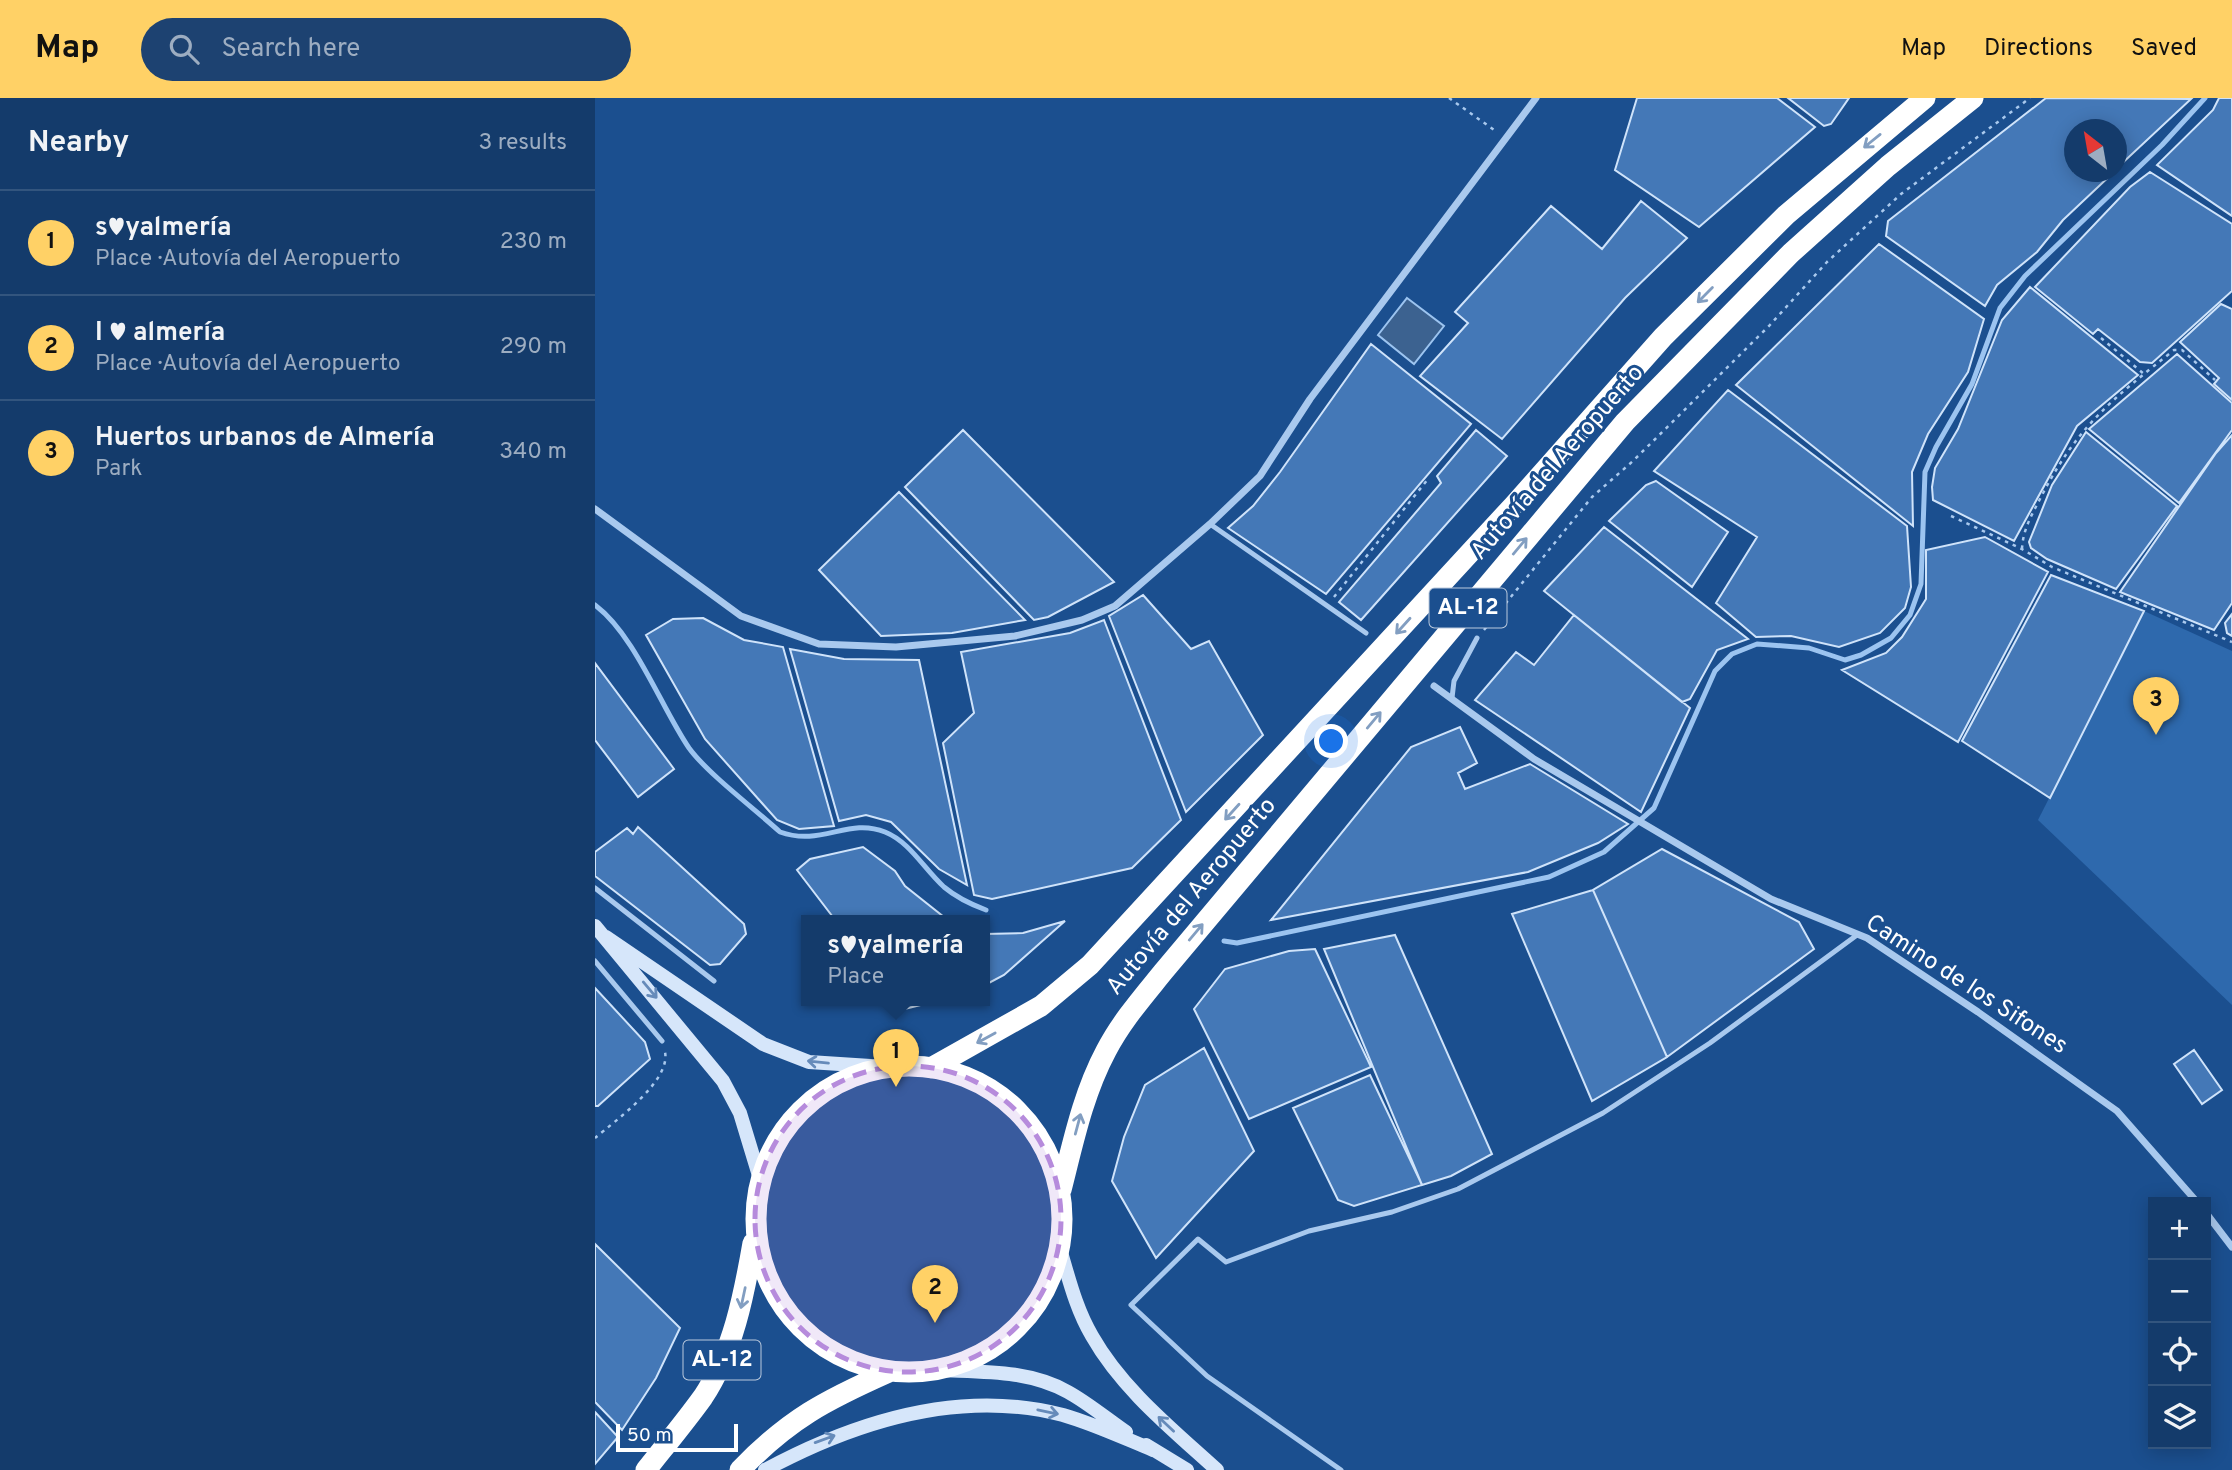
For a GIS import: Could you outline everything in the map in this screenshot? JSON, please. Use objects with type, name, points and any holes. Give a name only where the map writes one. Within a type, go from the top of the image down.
[{"type":"highway","name":"Autovía del Aeropuerto","points":[[930,1068],[1041,1006],[1090,965],[1514,505],[1663,337],[1786,215],[1925,98]]},
{"type":"highway","name":"Autovía del Aeropuerto","points":[[1061,1190],[1085,1100],[1105,1053],[1123,1022],[1163,972],[1625,422],[1791,253],[1888,166],[1973,98]]},
{"type":"highway","name":"AL-12","points":[[646,1470],[704,1395],[722,1359],[739,1316],[755,1230],[760,1180],[778,1139],[806,1105],[843,1080],[886,1067],[930,1068],[974,1079],[1005,1098],[1037,1134],[1050,1155],[1061,1190],[1061,1250],[1049,1283],[1022,1322],[1005,1339],[974,1359],[940,1370],[890,1372],[849,1361],[812,1340],[790,1317],[764,1272],[755,1230]]},
{"type":"highway","name":"AL-12","points":[[740,1470],[768,1441],[798,1418],[890,1372]]},
{"type":"street","points":[[595,509],[741,616],[819,644],[896,648],[1015,636],[1082,620],[1115,606],[1210,524],[1260,476],[1310,399],[1536,98]]},
{"type":"street","name":"Camino de los Sifones","points":[[1434,685],[1534,759],[1771,899],[1867,938],[1978,1012],[2117,1111],[2193,1197]]},
{"type":"street","points":[[595,926],[723,1081],[740,1113],[760,1180]]},
{"type":"street","points":[[606,937],[764,1044],[809,1062],[886,1067]]},
{"type":"street","points":[[2211,1220],[2232,1247]]},
{"type":"street","points":[[1061,1250],[1077,1306],[1091,1336],[1141,1401],[1217,1470]]},
{"type":"street","points":[[940,1370],[1021,1375],[1045,1382],[1067,1391],[1153,1450],[1188,1470]]},
{"type":"street","points":[[765,1470],[814,1443],[874,1421],[934,1409],[983,1405],[1028,1408],[1064,1416],[1153,1450]]},
{"type":"lane","points":[[1210,524],[1366,633]]},
{"type":"lane","points":[[1452,698],[1454,681],[1477,638]]},
{"type":"lane","points":[[595,888],[714,981]]},
{"type":"lane","points":[[1341,1470],[1207,1376],[1131,1305],[1198,1239],[1226,1262],[1309,1231],[1392,1212],[1458,1189],[1603,1113],[1710,1043],[1857,935]]},
{"type":"lane","points":[[595,961],[662,1041]]},
{"type":"path","points":[[1449,98],[1505,138]]},
{"type":"path","points":[[1477,638],[1591,497],[1633,461],[1769,326],[1827,262],[1901,194],[2030,98]]},
{"type":"path","points":[[2101,338],[2144,374]]},
{"type":"path","points":[[2022,549],[2023,531],[2057,466],[2075,439],[2108,402],[2174,349],[2182,350],[2215,380]]},
{"type":"path","points":[[1327,605],[1428,479]]},
{"type":"path","points":[[1951,516],[2022,549],[2052,567],[2232,642]]},
{"type":"path","points":[[596,1136],[659,1078],[666,1061],[662,1041]]},
{"type":"highlighted area","points":[[886,1067],[931,1068],[974,1079],[1005,1098],[1031,1124],[1061,1190],[1060,1249],[1030,1314],[974,1359],[940,1370],[889,1372],[849,1361],[812,1340],[783,1309],[764,1272],[755,1230],[760,1179],[778,1139],[806,1105],[843,1080]]},
{"type":"shaded area","points":[[1407,298],[1444,326],[1414,364],[1378,335]]},
{"type":"shaded area","points":[[2144,611],[2232,651],[2232,1005],[2038,820]]},
{"type":"building","points":[[1637,98],[1777,98],[1815,127],[1699,227],[1615,170]]},
{"type":"building","points":[[1788,98],[1849,98],[1831,124],[1824,126]]},
{"type":"building","points":[[2046,98],[2191,99],[2127,159],[2127,119],[2064,119],[2064,182],[2103,182],[2063,220],[2037,252],[1997,285],[1985,306],[1886,236],[1888,221]]},
{"type":"building","points":[[2219,98],[2232,98],[2232,216],[2157,165],[2213,110]]},
{"type":"building","points":[[2150,172],[2232,224],[2232,291],[2152,363],[2140,362],[2098,329],[2093,334],[2035,287],[2130,187]]},
{"type":"building","points":[[1641,201],[1687,238],[1625,298],[1502,439],[1420,376],[1468,323],[1455,312],[1551,206],[1602,249]]},
{"type":"building","points":[[1879,244],[1984,319],[1968,372],[1928,434],[1912,472],[1913,526],[1736,385]]},
{"type":"building","points":[[2030,287],[2138,375],[2077,426],[2014,541],[1933,500],[1932,487],[1935,468],[1958,429],[2002,320]]},
{"type":"building","points":[[2221,304],[2232,309],[2232,400],[2214,384],[2219,378],[2180,342]]},
{"type":"building","points":[[1371,344],[1471,424],[1326,594],[1228,528],[1253,506],[1280,472]]},
{"type":"building","points":[[2177,354],[2232,403],[2232,430],[2179,503],[2089,429]]},
{"type":"building","points":[[1728,390],[1907,526],[1911,587],[1905,608],[1880,633],[1839,647],[1791,636],[1756,637],[1716,603],[1757,537],[1654,471]]},
{"type":"building","points":[[963,430],[1114,582],[1048,617],[1034,620],[905,487]]},
{"type":"building","points":[[1476,430],[1507,456],[1361,620],[1339,602],[1441,483],[1437,476]]},
{"type":"building","points":[[2086,432],[2177,506],[2116,589],[2047,559],[2031,548],[2029,542],[2052,485]]},
{"type":"building","points":[[2232,435],[2232,603],[2214,630],[2120,592],[2216,453]]},
{"type":"building","points":[[1656,481],[1728,532],[1692,587],[1609,521],[1646,485]]},
{"type":"building","points":[[899,492],[1025,620],[952,633],[881,636],[819,570]]},
{"type":"building","points":[[1604,527],[1748,639],[1717,650],[1690,699],[1682,702],[1544,591]]},
{"type":"building","points":[[1985,537],[2048,572],[1958,742],[1842,670],[1886,653],[1902,637],[1926,599],[1926,550]]},
{"type":"building","points":[[2051,575],[2144,611],[2050,798],[1962,741]]},
{"type":"building","points":[[1143,595],[1191,649],[1209,641],[1263,735],[1186,812],[1109,616]]},
{"type":"building","points":[[2232,614],[2232,636],[2227,633],[2225,623]]},
{"type":"building","points":[[1574,615],[1690,708],[1641,812],[1475,700],[1516,652],[1534,665]]},
{"type":"building","points":[[703,618],[744,640],[783,647],[834,826],[799,829],[777,820],[705,739],[646,635],[673,619]]},
{"type":"building","points":[[1104,620],[1181,820],[1132,868],[992,899],[974,895],[943,743],[974,713],[961,652],[1070,633]]},
{"type":"building","points":[[790,649],[844,659],[919,660],[967,885],[939,869],[891,822],[866,815],[839,821]]},
{"type":"building","points":[[595,663],[674,769],[638,797],[595,740]]},
{"type":"building","points":[[1460,727],[1477,763],[1458,773],[1465,789],[1530,764],[1628,824],[1598,843],[1528,872],[1271,920],[1411,747]]},
{"type":"building","points":[[638,827],[744,924],[746,934],[720,964],[710,965],[595,876],[595,852],[627,828],[633,834]]},
{"type":"building","points":[[863,847],[895,871],[905,886],[941,915],[831,915],[797,870],[810,859]]},
{"type":"building","points":[[1662,849],[1799,922],[1814,949],[1667,1057],[1593,890]]},
{"type":"building","points":[[1593,890],[1667,1057],[1592,1101],[1512,914]]},
{"type":"building","points":[[1065,921],[1004,975],[990,982],[990,934],[1023,933]]},
{"type":"building","points":[[1395,935],[1492,1154],[1451,1176],[1422,1185],[1324,949]]},
{"type":"building","points":[[1315,949],[1371,1067],[1249,1119],[1194,1009],[1225,969],[1289,951]]},
{"type":"building","points":[[595,988],[645,1042],[650,1059],[598,1106],[595,1106]]},
{"type":"building","points":[[1204,1048],[1254,1151],[1156,1258],[1112,1181],[1124,1137],[1145,1085]]},
{"type":"building","points":[[2194,1050],[2222,1090],[2202,1104],[2174,1064]]},
{"type":"building","points":[[1370,1075],[1422,1185],[1354,1206],[1338,1200],[1293,1108]]},
{"type":"building","points":[[595,1244],[680,1328],[656,1378],[622,1430],[595,1402]]},
{"type":"building","points":[[595,1412],[618,1437],[595,1464]]},
{"type":"waterway","points":[[1224,941],[1237,943],[1549,877],[1604,852],[1654,808],[1715,671],[1732,654],[1757,644],[1809,648],[1845,660],[1861,655],[1891,638],[1910,615],[1921,584],[1925,472],[1972,384],[2000,308],[2025,276],[2162,145],[2205,98]]},
{"type":"waterway","points":[[595,605],[623,634],[697,758],[780,832],[795,836],[822,835],[859,828],[885,832],[902,842],[949,891],[986,910]]},
{"type":"place","name":"Huertos urbanos de Almería","points":[[2156,735]]},
{"type":"place","name":"s♥yalmería","points":[[896,1087]]},
{"type":"place","name":"I ♥ almería","points":[[935,1323]]}]
